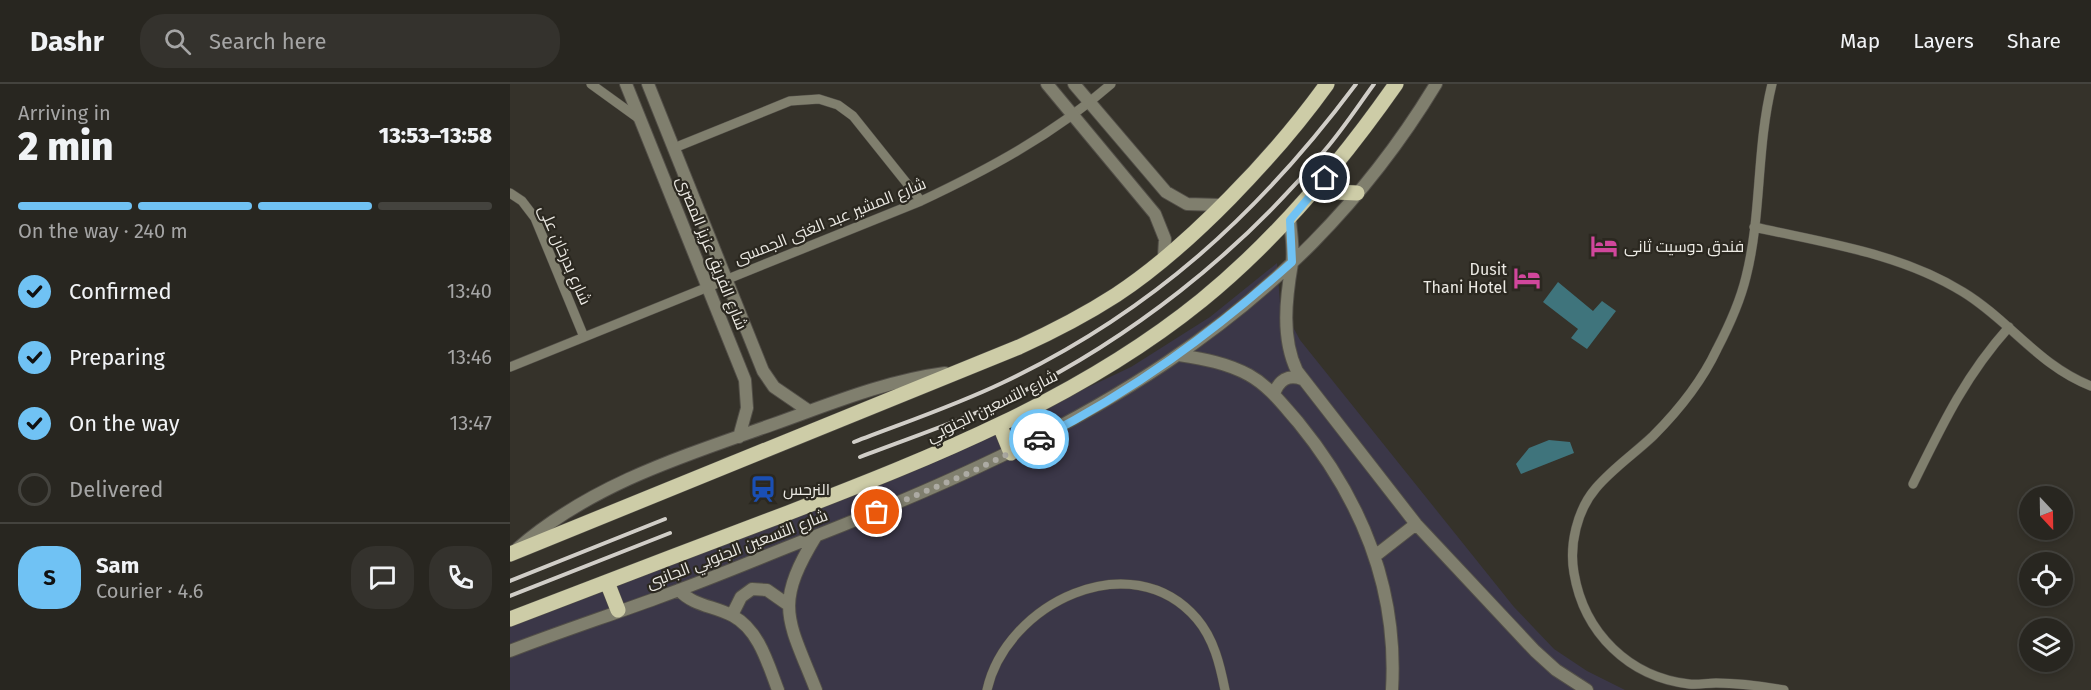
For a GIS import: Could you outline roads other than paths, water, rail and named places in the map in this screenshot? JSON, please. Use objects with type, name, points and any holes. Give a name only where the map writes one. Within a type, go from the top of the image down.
[{"type":"main road","points":[[511,553],[961,371],[1058,329],[1116,295],[1164,257],[1220,205],[1293,127],[1327,84]]},
{"type":"main road","name":"شارع التسعين الجنوبي","points":[[510,619],[903,468],[1000,426],[1109,365],[1175,322],[1226,281],[1290,220],[1396,84]]},
{"type":"main road","points":[[1314,191],[1357,193]]},
{"type":"main road","points":[[1000,426],[1011,453]]},
{"type":"main road","points":[[607,582],[618,610]]},
{"type":"street","points":[[591,84],[641,120]]},
{"type":"street","name":"شارع الفريق عزيز المصرى","points":[[626,84],[747,389],[747,408],[739,436]]},
{"type":"street","name":"شارع الفريق عزيز المصرى","points":[[648,84],[726,280],[769,380],[782,394],[809,411]]},
{"type":"street","points":[[1047,84],[1155,214],[1165,239],[1164,257]]},
{"type":"street","points":[[1074,84],[1166,192],[1187,204],[1220,205]]},
{"type":"street","name":"شارع المشير عبد الغنى الجمسى","points":[[510,367],[921,201],[1001,161],[1074,115],[1111,84]]},
{"type":"street","name":"شارع التسعين الجنوبي الجانبى","points":[[510,651],[618,610],[679,590],[934,489],[1011,453],[1119,395],[1179,355],[1236,312],[1292,262],[1357,193],[1397,144],[1436,84]]},
{"type":"street","points":[[1772,84],[1762,133],[1754,227],[1746,277],[1739,303],[1716,352],[1693,390],[1671,417],[1594,490],[1581,513],[1574,538],[1573,564],[1577,590],[1586,615],[1600,637],[1619,655],[1641,670],[1665,679],[1691,684],[1755,685],[1784,690]]},
{"type":"street","points":[[674,148],[790,101],[819,99],[837,105],[853,116],[921,201]]},
{"type":"street","name":"شارع بدرخان على","points":[[510,193],[522,201],[534,218],[584,337]]},
{"type":"street","points":[[1290,220],[1292,262],[1286,293],[1289,352],[1302,379],[1416,524],[1535,651],[1556,670],[1587,690]]},
{"type":"street","points":[[1754,227],[1891,259],[1920,270],[1965,292],[2009,327],[2040,357],[2077,381],[2091,386]]},
{"type":"street","points":[[1913,484],[1956,397],[1972,372],[2009,327]]},
{"type":"street","points":[[1179,355],[1230,365],[1251,376],[1274,394],[1322,452],[1341,481],[1360,514],[1375,556],[1387,611],[1392,690]]},
{"type":"street","points":[[511,553],[549,522],[611,485],[739,436],[893,383],[961,371]]},
{"type":"street","points":[[1274,394],[1281,381],[1288,378],[1302,379]]},
{"type":"street","points":[[1375,556],[1416,524]]},
{"type":"street","points":[[816,536],[792,582],[787,604],[791,626],[816,690]]},
{"type":"street","points":[[987,690],[1001,653],[1026,624],[1069,595],[1095,587],[1122,584],[1159,591],[1189,610],[1210,638],[1225,690]]},
{"type":"street","points":[[732,615],[741,597],[752,588],[767,590],[787,604]]},
{"type":"street","points":[[679,590],[694,602],[732,615],[750,630],[758,642],[778,690]]},
{"type":"water","points":[[1558,282],[1593,311],[1602,301],[1616,311],[1587,349],[1571,338],[1578,329],[1543,302]]},
{"type":"water","points":[[1549,440],[1570,442],[1574,453],[1521,474],[1516,464],[1529,448]]},
{"type":"railway","points":[[854,442],[947,407],[1002,383],[1056,355],[1106,325],[1153,292],[1198,256],[1281,176],[1356,84]]},
{"type":"railway","points":[[860,457],[1008,399],[1053,376],[1139,322],[1219,259],[1292,188],[1344,126],[1374,84]]},
{"type":"railway","points":[[510,581],[665,519]]},
{"type":"railway","points":[[510,596],[670,533]]},
{"type":"place","name":"فندق دوسيت ثانى","points":[[1604,246]]},
{"type":"place","name":"Dusit Thani Hotel","points":[[1527,278]]},
{"type":"place","name":"النرجس","points":[[763,489]]}]
